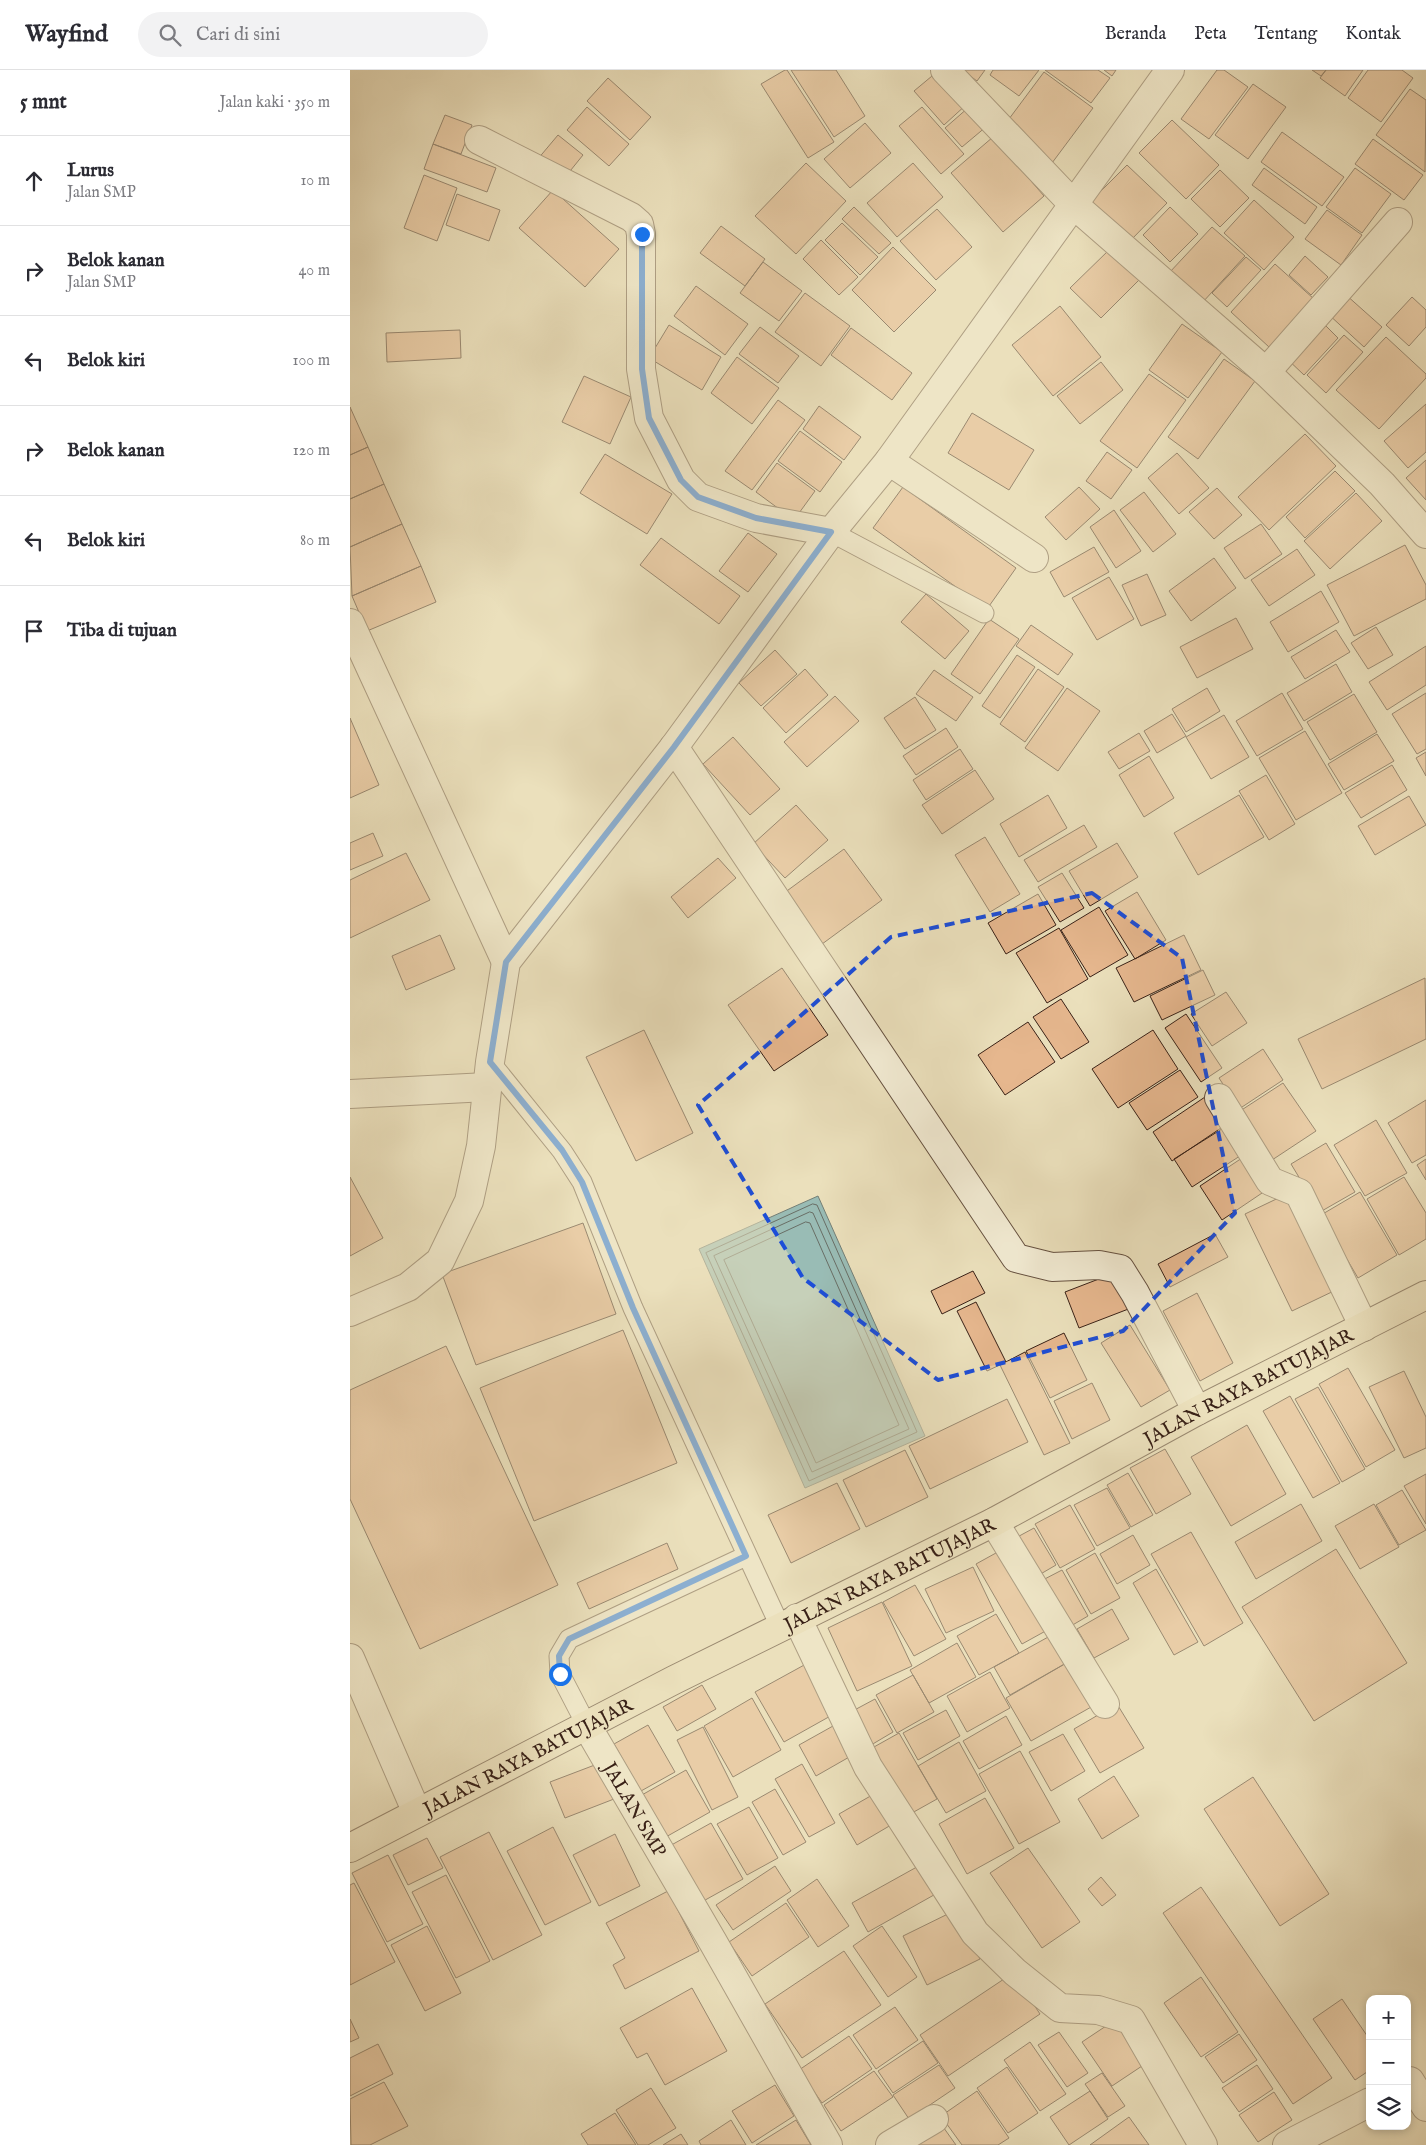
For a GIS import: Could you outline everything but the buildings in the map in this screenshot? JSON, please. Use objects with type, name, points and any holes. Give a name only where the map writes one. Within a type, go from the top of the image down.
[{"type":"highway","name":"JALAN RAYA BATUJAJAR","points":[[350,1848],[788,1622],[994,1522],[1197,1411],[1426,1295]]},
{"type":"street","points":[[945,70],[1074,204],[1266,372],[1382,484],[1426,534]]},
{"type":"street","points":[[350,1312],[408,1287],[440,1261],[469,1200],[482,1146],[489,1075],[506,962],[674,747],[831,532],[889,461],[1170,70]]},
{"type":"street","points":[[479,140],[631,217],[638,224],[642,234],[642,369],[649,418],[681,480],[698,497],[756,518],[831,532]]},
{"type":"street","points":[[1266,372],[1398,222]]},
{"type":"street","points":[[889,461],[1034,558]]},
{"type":"street","points":[[350,623],[506,962]]},
{"type":"street","points":[[674,747],[1016,1258],[1052,1267],[1099,1265],[1120,1269],[1135,1293],[1197,1411]]},
{"type":"street","points":[[350,1094],[489,1075]]},
{"type":"street","points":[[1219,1098],[1270,1181],[1299,1193],[1364,1327]]},
{"type":"street","points":[[994,1522],[1105,1704]]},
{"type":"street","points":[[788,1622],[868,1767],[975,1933],[1015,1972],[1060,2008],[1098,2010],[1130,2020],[1203,2145]]},
{"type":"street","points":[[350,1658],[417,1813]]},
{"type":"street","name":"JALAN SMP","points":[[587,1726],[713,1942],[828,2145]]},
{"type":"street","points":[[1414,2078],[1426,2107]]},
{"type":"street","points":[[1287,2145],[1366,2104]]},
{"type":"street","points":[[890,2145],[934,2119]]},
{"type":"lane","points":[[831,532],[984,613]]},
{"type":"lane","points":[[489,1075],[562,1150],[582,1182],[633,1308],[746,1556],[788,1622]]},
{"type":"lane","name":"JALAN SMP","points":[[587,1726],[560,1674],[559,1656],[569,1639],[746,1556]]},
{"type":"highlighted area","points":[[1092,893],[1182,958],[1235,1213],[1123,1331],[938,1380],[803,1278],[698,1105],[891,937]]},
{"type":"water","points":[[818,1196],[925,1436],[805,1488],[699,1249]]},
{"type":"route","points":[[560,1674],[559,1656],[569,1639],[746,1556],[633,1308],[602,1226],[582,1182],[562,1150],[490,1062],[506,962],[674,747],[831,532],[756,518],[698,497],[681,480],[649,418],[642,369],[642,234]]}]
